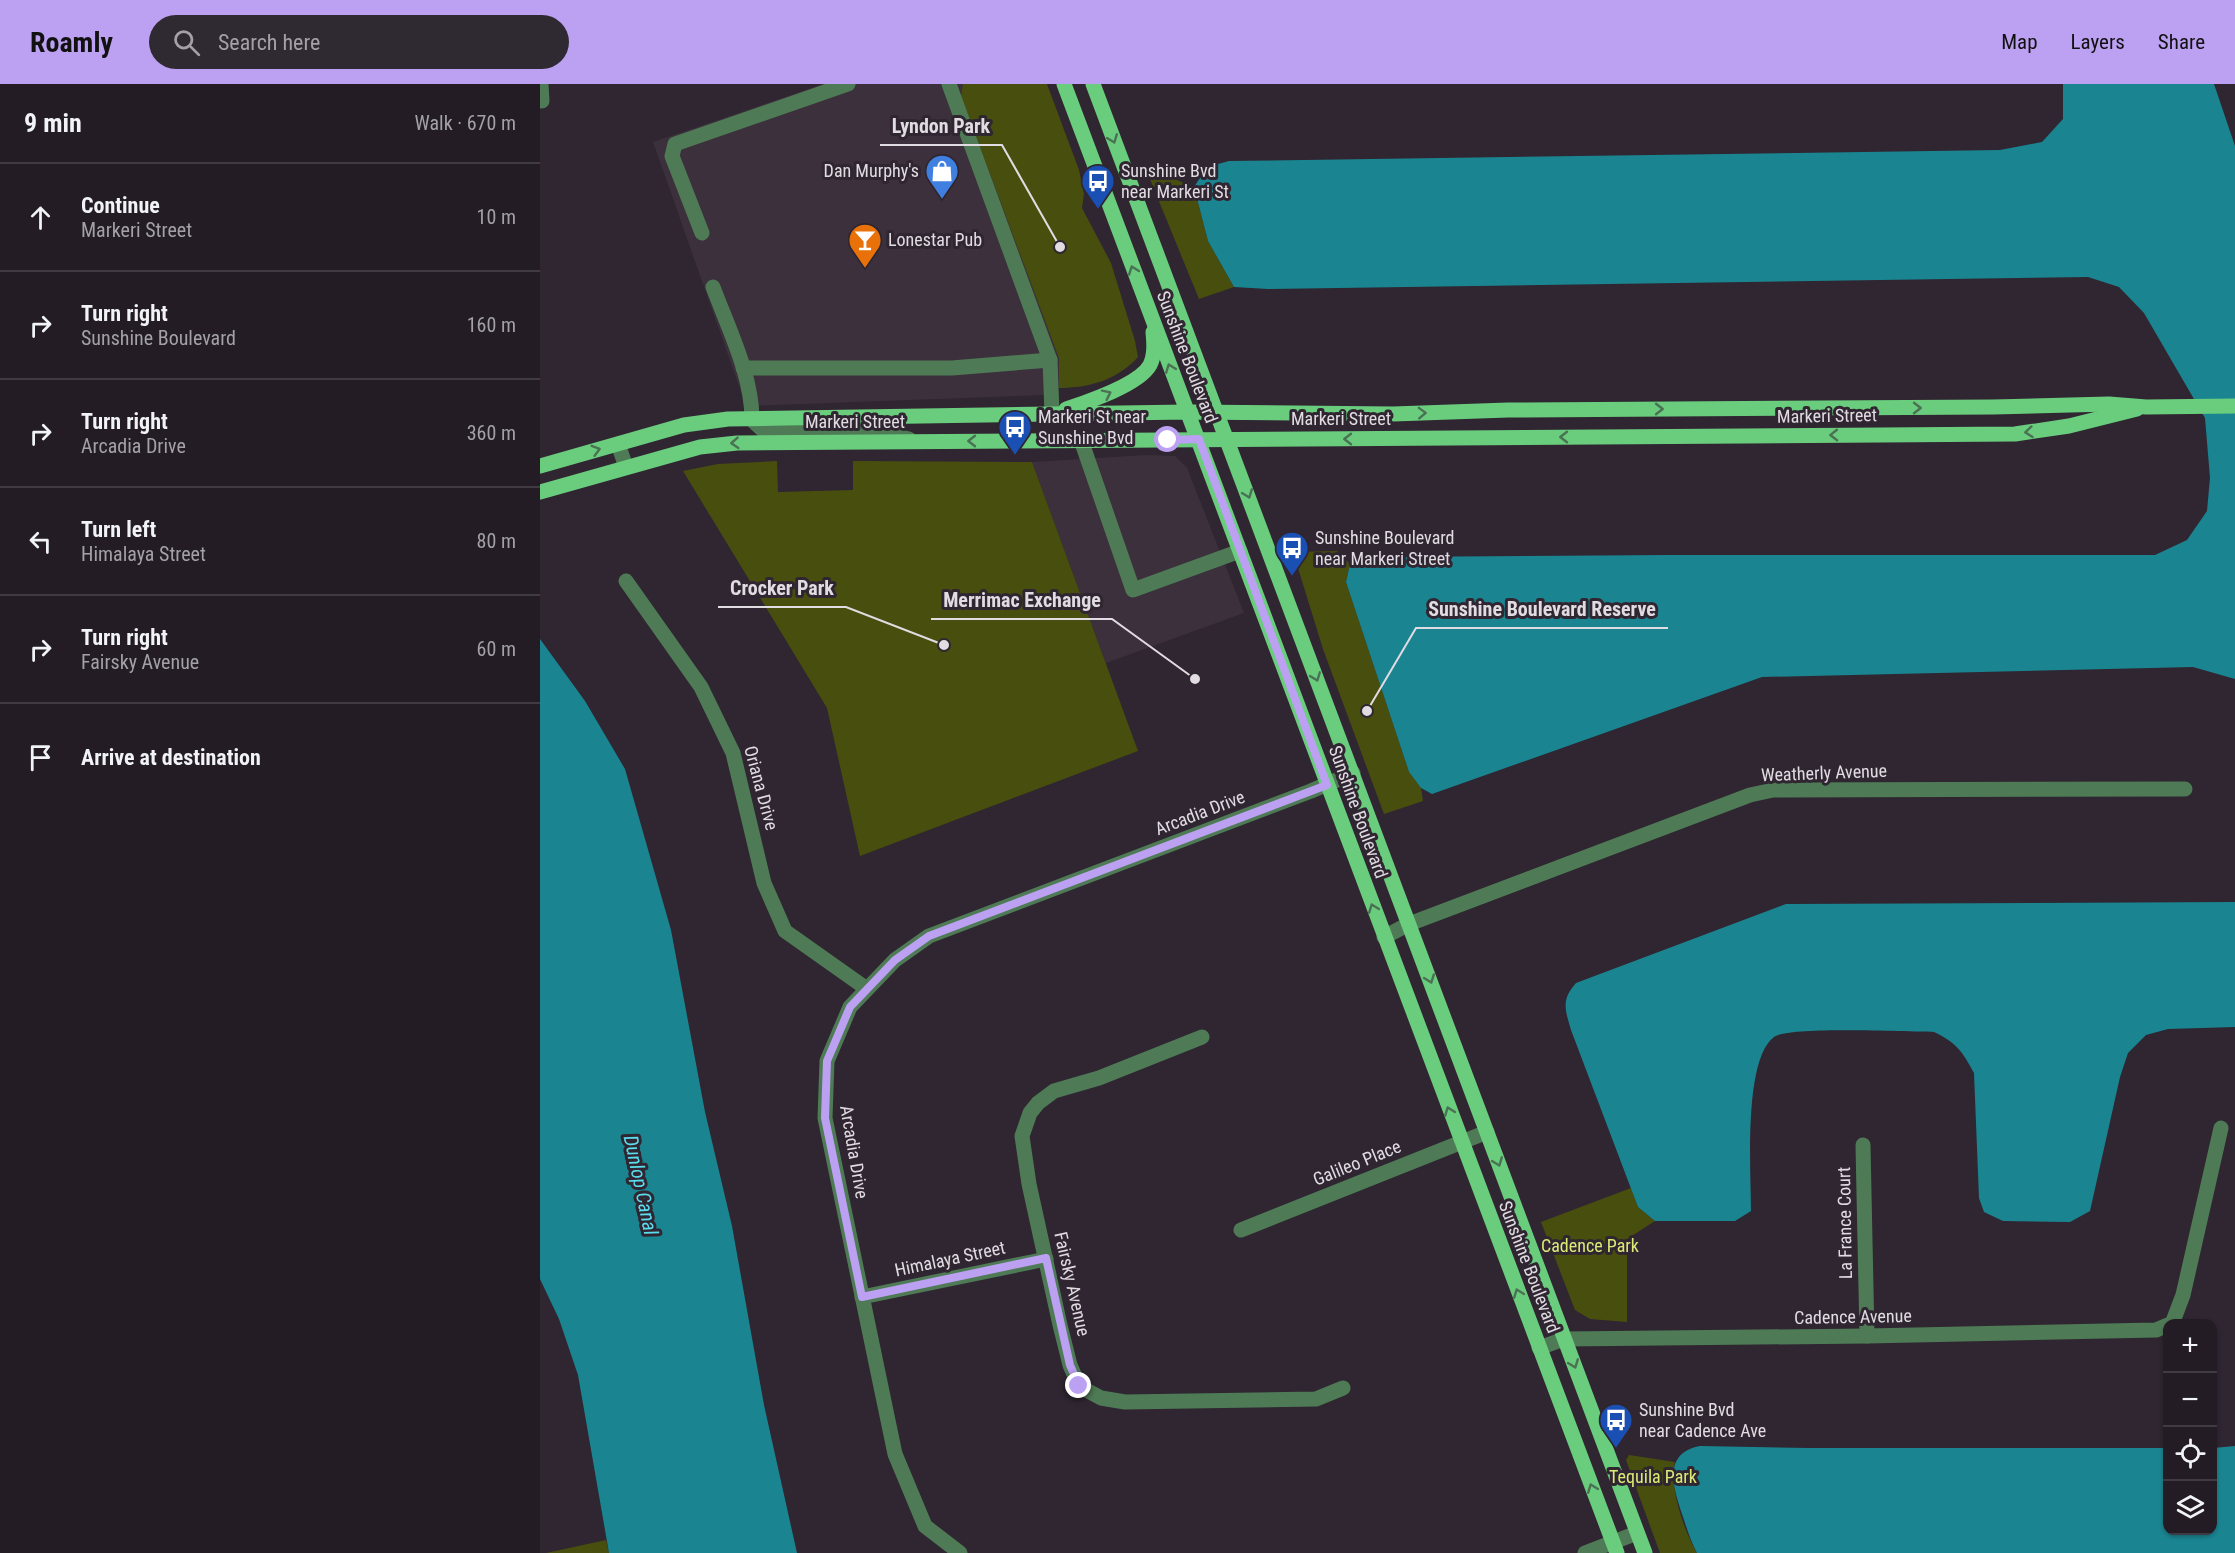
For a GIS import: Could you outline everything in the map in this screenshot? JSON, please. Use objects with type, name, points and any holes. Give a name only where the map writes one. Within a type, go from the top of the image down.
[{"type":"main road","name":"Sunshine Boulevard","points":[[1064,84],[1615,1548]]},
{"type":"main road","name":"Sunshine Boulevard","points":[[1093,84],[1645,1553]]},
{"type":"main road","points":[[1052,414],[1114,391],[1135,379],[1149,367],[1154,349],[1153,325]]},
{"type":"main road","points":[[2066,406],[2069,426]]},
{"type":"main road","name":"Markeri Street","points":[[540,466],[684,426],[728,419],[1217,411],[1393,414],[1508,410],[2066,406],[2111,411],[2146,407],[2235,406]]},
{"type":"main road","points":[[1622,409],[1623,437]]},
{"type":"main road","name":"Markeri Street","points":[[540,492],[700,447],[737,442],[2015,434],[2069,426],[2111,411]]},
{"type":"street","points":[[541,84],[542,101]]},
{"type":"street","points":[[702,233],[672,156],[675,144],[848,84]]},
{"type":"street","points":[[949,84],[1050,360],[1052,414]]},
{"type":"street","points":[[713,288],[743,368],[752,400],[753,420],[766,433],[879,432],[918,441]]},
{"type":"street","points":[[743,368],[952,368],[1050,360]]},
{"type":"street","points":[[1081,440],[1133,590],[1240,551]]},
{"type":"street","points":[[618,444],[626,467]]},
{"type":"street","name":"Oriana Drive","points":[[626,581],[701,687],[733,753],[764,883],[785,931],[867,989]]},
{"type":"street","name":"Arcadia Drive","points":[[957,1552],[925,1526],[895,1454],[825,1118],[827,1061],[850,1007],[895,960],[929,936],[1327,785],[1353,773]]},
{"type":"street","name":"Weatherly Avenue","points":[[1384,937],[1409,924],[1750,795],[1773,790],[2185,789]]},
{"type":"street","name":"Fairsky Avenue","points":[[1202,1037],[1099,1078],[1054,1091],[1029,1113],[1022,1136],[1029,1184],[1060,1325],[1079,1386],[1101,1398],[1125,1402],[1316,1399],[1343,1388]]},
{"type":"street","name":"Cadence Avenue","points":[[2172,1319],[2183,1295],[2222,1128]]},
{"type":"street","name":"Galileo Place","points":[[1241,1230],[1487,1132]]},
{"type":"street","name":"La France Court","points":[[1863,1145],[1867,1336]]},
{"type":"street","name":"Himalaya Street","points":[[862,1297],[1046,1258]]},
{"type":"street","name":"Cadence Avenue","points":[[1539,1348],[1564,1339],[1867,1336],[2156,1330],[2163,1327]]},
{"type":"street","points":[[1585,1553],[1615,1548],[1637,1533]]},
{"type":"shaded area","points":[[823,84],[963,84],[961,96],[1060,358],[1059,388],[1045,395],[746,406],[653,142]]},
{"type":"shaded area","points":[[1146,455],[1175,456],[1187,468],[1244,613],[1106,663],[1032,462]]},
{"type":"green space","points":[[963,84],[1047,84],[1079,170],[1084,194],[1082,208],[1111,263],[1135,341],[1138,357],[1112,377],[1092,384],[1059,388],[1059,358],[961,96]]},
{"type":"green space","points":[[1145,167],[1194,187],[1208,241],[1234,287],[1199,299]]},
{"type":"green space","points":[[777,461],[778,492],[853,490],[853,461],[1032,462],[1138,751],[860,856],[827,708],[683,471],[718,464]]},
{"type":"green space","points":[[1337,551],[1350,564],[1346,582],[1409,772],[1421,788],[1423,801],[1384,814],[1323,649],[1293,552]]},
{"type":"green space","name":"Cadence Park","points":[[1631,1188],[1638,1207],[1655,1221],[1627,1239],[1627,1322],[1590,1319],[1575,1310],[1541,1222]]},
{"type":"green space","name":"Tequila Park","points":[[1629,1455],[1675,1462],[1674,1484],[1679,1509],[1697,1553],[1660,1553],[1626,1460]]},
{"type":"green space","points":[[606,1540],[609,1553],[546,1553]]},
{"type":"water","points":[[2063,84],[2214,84],[2235,146],[2235,679],[2193,667],[1762,677],[1432,794],[1421,788],[1409,772],[1346,582],[1350,564],[1382,557],[2155,555],[2187,540],[2207,511],[2210,478],[2205,418],[2144,313],[2119,287],[2088,277],[1268,289],[1234,287],[1208,241],[1194,187],[1207,167],[1229,161],[2000,150],[2042,142],[2063,119]]},
{"type":"water","name":"Dunlop Canal","points":[[540,639],[585,701],[625,769],[671,930],[705,1112],[732,1226],[764,1405],[797,1553],[609,1553],[578,1375],[559,1319],[540,1279]]},
{"type":"water","points":[[2235,902],[2235,1027],[2168,1029],[2146,1035],[2128,1053],[2120,1077],[2090,1211],[2070,1222],[2003,1221],[1984,1212],[1979,1198],[1974,1073],[1954,1044],[1934,1032],[1850,1030],[1784,1034],[1774,1037],[1764,1050],[1757,1069],[1753,1092],[1750,1145],[1751,1211],[1735,1221],[1655,1221],[1638,1207],[1571,1030],[1566,1010],[1566,1000],[1576,983],[1786,904]]},
{"type":"water","points":[[1700,1446],[2163,1448],[2163,1535],[2217,1535],[2217,1448],[2235,1446],[2235,1553],[1697,1553],[1689,1535],[1674,1485],[1675,1464],[1688,1450]]},
{"type":"place","name":"Dan Murphy's","points":[[942,200]]},
{"type":"place","name":"Sunshine Bvd near Markeri St","points":[[1098,210]]},
{"type":"place","name":"Lyndon Park","points":[[1060,247]]},
{"type":"place","name":"Lonestar Pub","points":[[865,269]]},
{"type":"place","name":"Markeri St near Sunshine Bvd","points":[[1015,456]]},
{"type":"place","name":"Sunshine Boulevard near Markeri Street","points":[[1292,577]]},
{"type":"place","name":"Crocker Park","points":[[944,645]]},
{"type":"place","name":"Merrimac Exchange","points":[[1195,679]]},
{"type":"place","name":"Sunshine Boulevard Reserve","points":[[1367,711]]},
{"type":"place","name":"Sunshine Bvd near Cadence Ave","points":[[1616,1449]]},
{"type":"route","points":[[1079,1386],[1070,1365],[1046,1258],[862,1297],[825,1118],[827,1061],[850,1007],[895,960],[929,936],[1327,785],[1199,439],[1168,440]]}]
